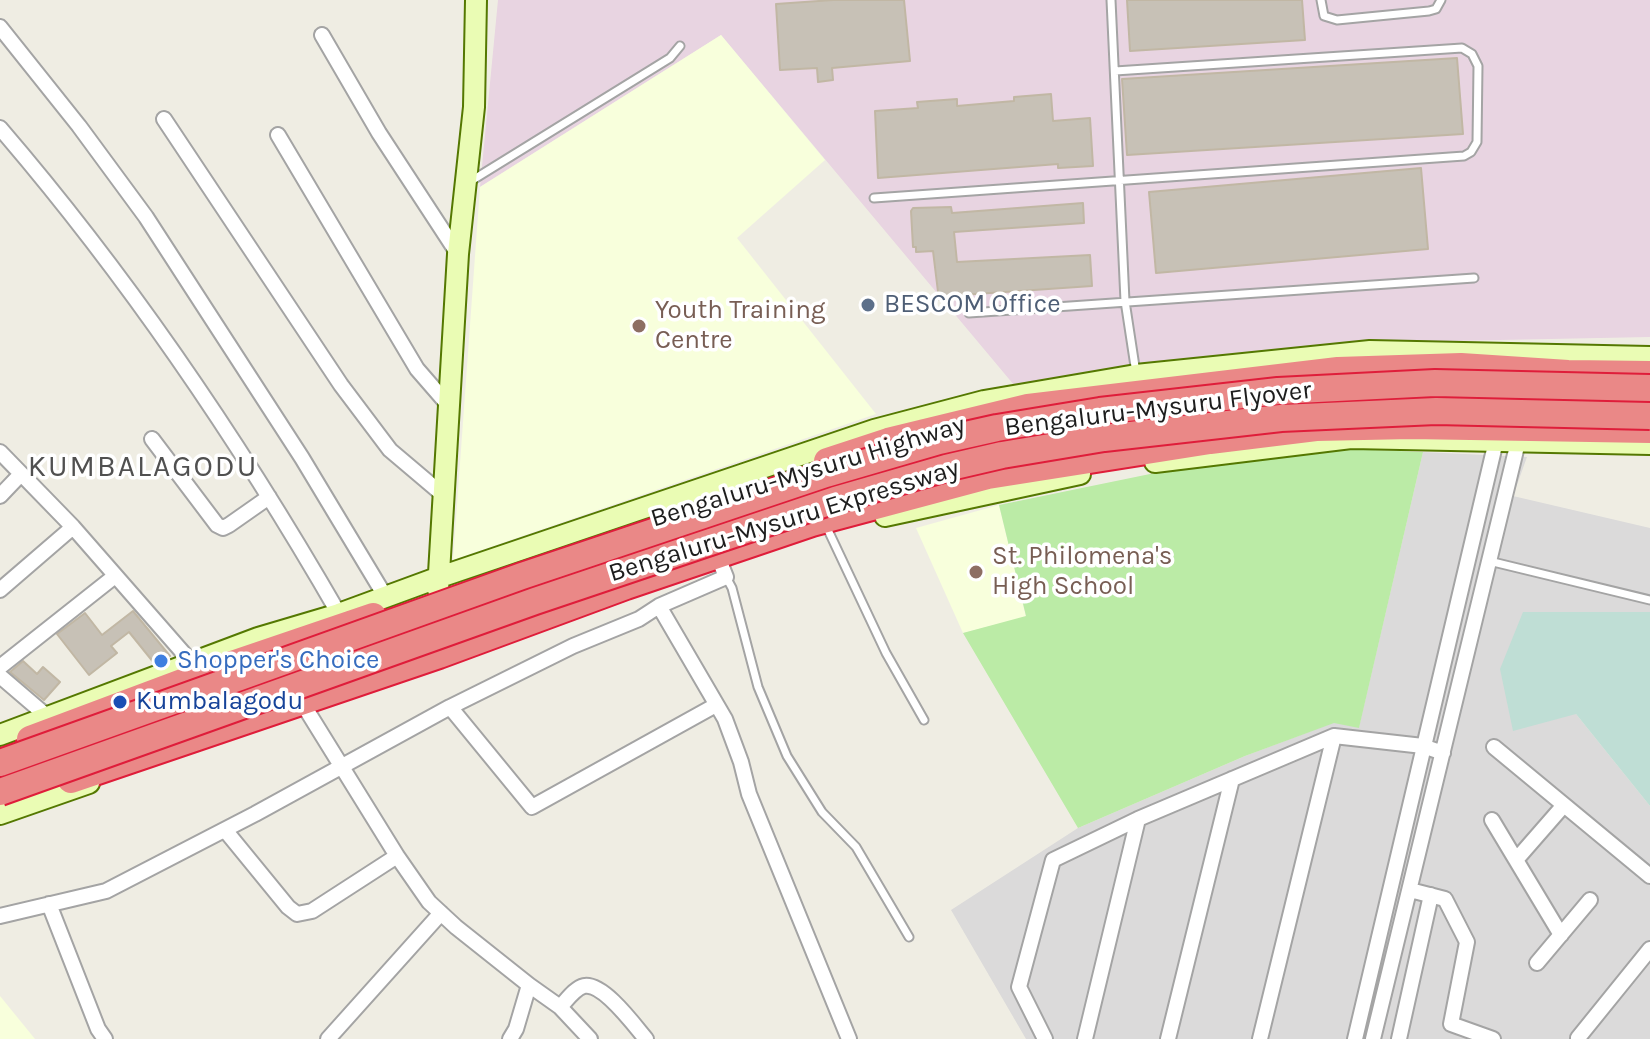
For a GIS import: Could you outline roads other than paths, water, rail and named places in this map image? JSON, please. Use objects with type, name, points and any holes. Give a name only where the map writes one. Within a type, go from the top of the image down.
[{"type":"highway","name":"Bengaluru-Mysuru Highway","points":[[0,750],[437,586],[888,441],[1028,407],[1138,384],[1338,370],[1461,366],[1568,373],[1650,374]]},
{"type":"highway","name":"Bengaluru-Mysuru Flyover","points":[[0,763],[522,576],[882,456],[968,435],[1100,411],[1278,391],[1435,383],[1650,388]]},
{"type":"highway","name":"Bengaluru-Mysuru Expressway","points":[[0,792],[535,601],[849,496],[974,462],[1104,438],[1281,418],[1436,411],[1650,416]]},
{"type":"highway","name":"Bengaluru-Mysuru Expressway","points":[[0,805],[439,655],[626,586],[851,511],[988,476],[1150,456],[1316,428],[1426,426],[1650,430]]},
{"type":"street","points":[[439,655],[437,586],[442,494],[458,254],[474,107],[476,0]]},
{"type":"street","points":[[0,27],[146,217],[302,458],[385,596]]},
{"type":"street","points":[[322,35],[379,133],[458,254]]},
{"type":"street","points":[[164,119],[341,385],[390,450],[442,494]]},
{"type":"street","points":[[0,128],[46,181],[193,378],[339,614]]},
{"type":"street","points":[[278,135],[417,369],[450,407]]},
{"type":"street","points":[[1150,456],[1138,384],[1370,351],[1650,357]]},
{"type":"street","name":"Bengaluru-Mysuru Expressway","points":[[0,814],[521,633],[724,572],[828,530],[1150,456],[1351,438],[1650,444]]},
{"type":"street","points":[[152,439],[217,525],[223,528],[269,497]]},
{"type":"street","points":[[1355,1039],[1496,441]]},
{"type":"street","points":[[1373,1039],[1518,442]]},
{"type":"street","points":[[0,452],[73,527],[192,663]]},
{"type":"street","points":[[0,496],[20,475]]},
{"type":"street","points":[[0,590],[73,527]]},
{"type":"street","points":[[0,916],[106,891],[450,707],[573,646],[639,619],[724,572]]},
{"type":"street","points":[[0,667],[115,576]]},
{"type":"street","points":[[0,735],[258,638],[339,614],[385,596],[437,586]]},
{"type":"street","points":[[659,606],[716,705],[849,1039]]},
{"type":"street","points":[[0,676],[49,718]]},
{"type":"street","points":[[450,707],[532,807],[716,705]]},
{"type":"street","points":[[306,709],[429,902],[560,1007],[590,1039]]},
{"type":"street","points":[[1260,1039],[1334,736]]},
{"type":"street","points":[[1045,1039],[1019,987],[1053,860],[1138,819],[1334,736],[1423,746],[1443,753]]},
{"type":"street","points":[[1494,747],[1650,876]]},
{"type":"street","points":[[1168,1039],[1232,779]]},
{"type":"street","points":[[1516,860],[1564,805]]},
{"type":"street","points":[[1085,1039],[1138,819]]},
{"type":"street","points":[[1492,820],[1561,935]]},
{"type":"street","points":[[225,830],[297,914],[312,911],[397,856]]},
{"type":"street","points":[[1410,890],[1445,899],[1467,942],[1451,1024],[1493,1039]]},
{"type":"street","points":[[1399,1039],[1431,895]]},
{"type":"street","points":[[1537,963],[1590,900]]},
{"type":"street","points":[[49,904],[92,1016],[105,1039]]},
{"type":"street","points":[[328,1039],[441,913]]},
{"type":"street","points":[[1578,1038],[1650,949]]},
{"type":"street","points":[[510,1039],[529,985]]},
{"type":"street","points":[[560,1007],[580,987],[590,986],[606,994],[646,1039]]},
{"type":"lane","points":[[1111,0],[1125,301],[1138,384]]},
{"type":"lane","points":[[1321,0],[1324,16],[1337,20],[1429,11],[1436,9],[1441,0]]},
{"type":"lane","points":[[466,185],[670,58],[680,46]]},
{"type":"lane","points":[[874,198],[1464,156],[1471,152],[1477,142],[1478,66],[1472,54],[1462,48],[1115,71]]},
{"type":"lane","points":[[969,313],[1474,278]]},
{"type":"lane","points":[[828,530],[886,653],[924,720]]},
{"type":"lane","points":[[1489,561],[1650,600]]},
{"type":"lane","points":[[724,572],[732,588],[758,687],[787,756],[822,812],[856,847],[909,937]]},
{"type":"place","name":"BESCOM Office","points":[[868,305]]},
{"type":"place","name":"Youth Training Centre","points":[[639,326]]},
{"type":"place","name":"St. Philomena's High School","points":[[976,572]]},
{"type":"place","name":"Shopper's Choice","points":[[161,661]]},
{"type":"place","name":"Kumbalagodu","points":[[120,702]]},
{"type":"district","name":"KUMBALAGODU","points":[[143,467]]}]
